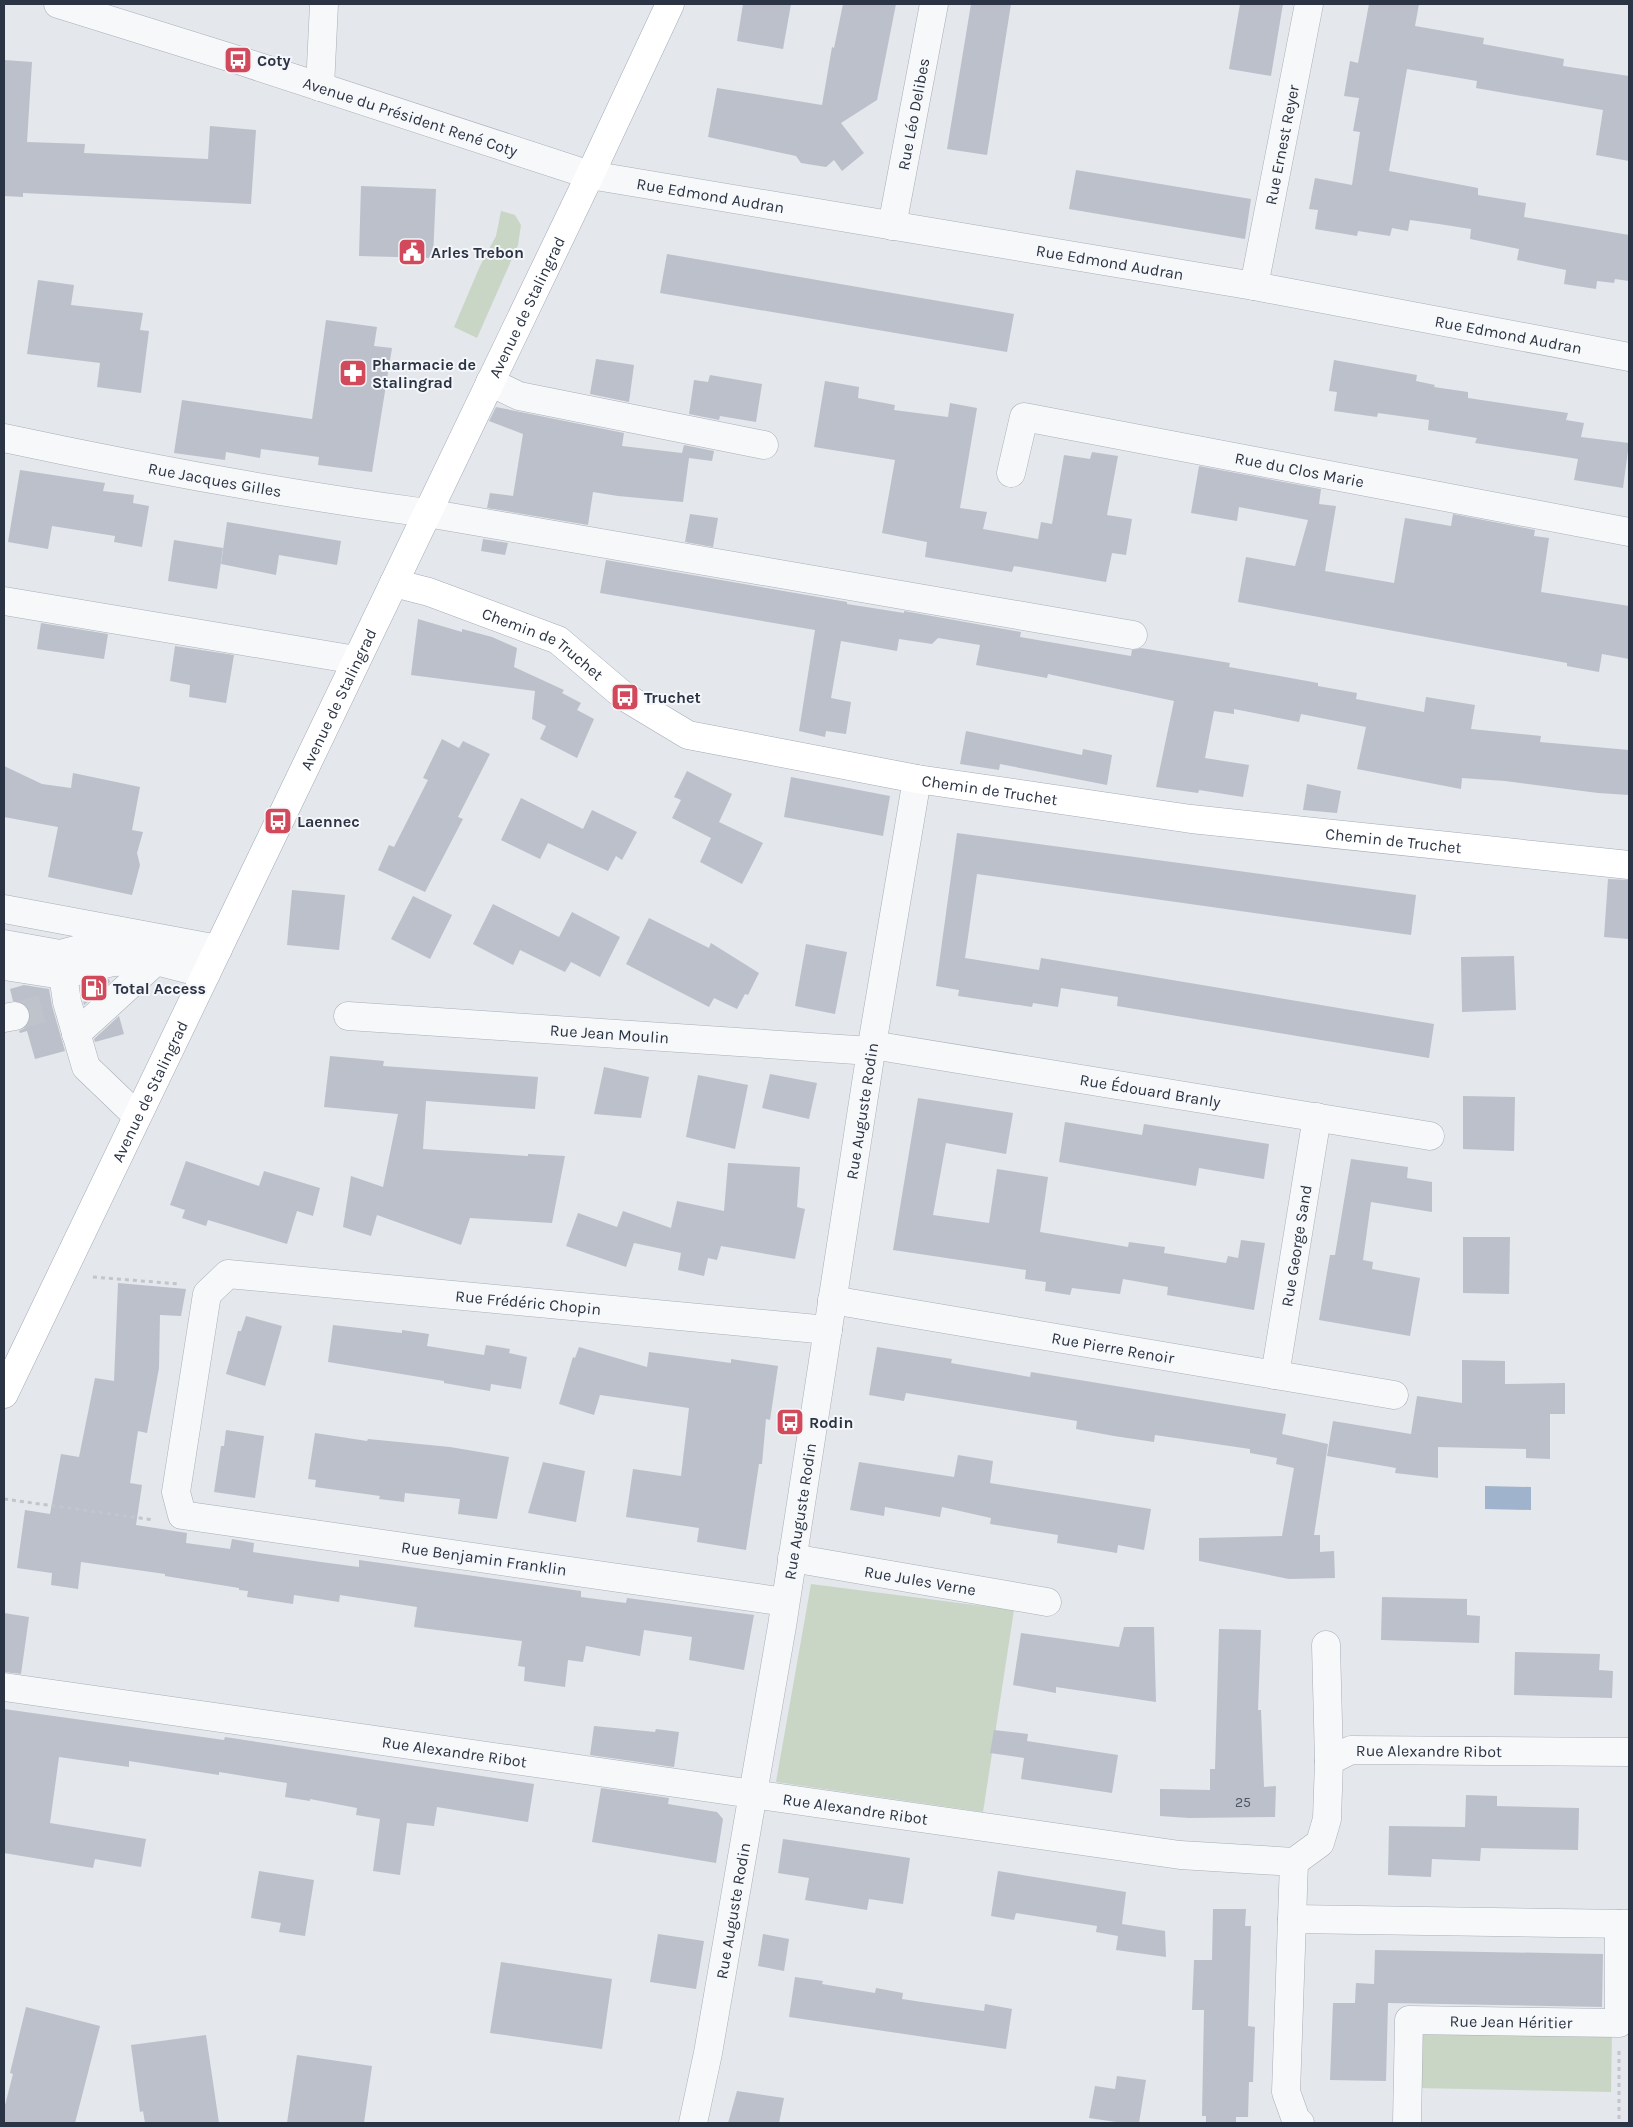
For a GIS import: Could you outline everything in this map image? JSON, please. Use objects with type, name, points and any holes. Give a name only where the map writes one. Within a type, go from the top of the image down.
[{"type":"main road","name":"Avenue de Stalingrad","points":[[4,1394],[590,175],[670,4]]},
{"type":"main road","name":"Chemin de Truchet","points":[[394,583],[428,592],[558,640],[624,697],[688,735],[917,779],[1191,819],[1629,865]]},
{"type":"street","name":"Avenue du Président René Coty","points":[[58,4],[320,86],[590,175]]},
{"type":"street","points":[[320,86],[324,4]]},
{"type":"street","name":"Rue Léo Delibes","points":[[892,226],[934,4]]},
{"type":"street","name":"Rue Ernest Reyer","points":[[1254,286],[1309,4]]},
{"type":"street","name":"Rue Edmond Audran","points":[[590,175],[1254,286],[1629,357]]},
{"type":"street","points":[[490,382],[520,396],[764,445]]},
{"type":"street","name":"Rue du Clos Marie","points":[[1011,473],[1024,417],[1629,532]]},
{"type":"street","name":"Rue Jacques Gilles","points":[[4,438],[148,468],[331,500],[427,513],[1133,635]]},
{"type":"street","points":[[4,601],[356,660]]},
{"type":"street","name":"Rue Auguste Rodin","points":[[693,2123],[708,2053],[753,1795],[872,1048],[917,779]]},
{"type":"street","points":[[4,909],[218,949]]},
{"type":"street","points":[[4,944],[61,965]]},
{"type":"street","points":[[73,1024],[156,961]]},
{"type":"street","points":[[4,966],[156,961],[206,974]]},
{"type":"street","points":[[61,965],[73,1024],[86,1067],[138,1116]]},
{"type":"street","name":"Rue Jean Moulin","points":[[348,1016],[872,1048]]},
{"type":"street","name":"Rue Édouard Branly","points":[[872,1048],[1430,1136]]},
{"type":"street","name":"Rue George Sand","points":[[1275,1375],[1317,1117]]},
{"type":"street","points":[[182,1514],[176,1492],[207,1294],[221,1281]]},
{"type":"street","name":"Rue Frédéric Chopin","points":[[221,1281],[828,1330]]},
{"type":"street","name":"Rue Pierre Renoir","points":[[832,1300],[1394,1395]]},
{"type":"street","name":"Rue Benjamin Franklin","points":[[182,1514],[785,1602]]},
{"type":"street","name":"Rue Jules Verne","points":[[792,1558],[1047,1602]]},
{"type":"street","points":[[1300,2123],[1296,2120],[1286,2092],[1294,1862],[1320,1843],[1327,1819],[1329,1761],[1326,1645]]},
{"type":"street","name":"Rue Alexandre Ribot","points":[[4,1687],[1180,1856],[1294,1862]]},
{"type":"street","name":"Rue Alexandre Ribot","points":[[1329,1761],[1351,1750],[1629,1752]]},
{"type":"street","points":[[1292,1919],[1624,1924],[1619,2023]]},
{"type":"street","name":"Rue Jean Héritier","points":[[1407,2123],[1409,2020],[1619,2023]]},
{"type":"path","points":[[93,1277],[221,1281]]},
{"type":"path","points":[[4,1500],[167,1522],[182,1514]]},
{"type":"path","points":[[1619,2023],[1619,2123]]},
{"type":"green space","points":[[501,211],[515,215],[521,225],[518,245],[477,338],[454,327],[480,266],[496,236]]},
{"type":"green space","points":[[811,1584],[1014,1610],[983,1812],[776,1782]]},
{"type":"green space","points":[[1612,2032],[1611,2092],[1416,2088],[1418,2034]]},
{"type":"water","points":[[1485,1486],[1531,1487],[1531,1510],[1485,1509]]},
{"type":"building","points":[[743,4],[791,4],[783,49],[737,41]]},
{"type":"building","points":[[843,4],[896,4],[877,100],[841,123],[864,153],[842,171],[834,160],[826,167],[801,163],[796,156],[708,137],[717,88],[822,105],[832,47],[834,48]]},
{"type":"building","points":[[971,4],[1011,4],[987,155],[947,149]]},
{"type":"building","points":[[1240,4],[1283,4],[1271,76],[1229,69]]},
{"type":"building","points":[[1369,4],[1419,4],[1415,26],[1484,38],[1483,44],[1564,59],[1563,66],[1629,76],[1629,161],[1596,155],[1603,110],[1476,88],[1477,81],[1407,69],[1389,171],[1478,188],[1478,195],[1526,203],[1524,217],[1629,235],[1629,281],[1615,279],[1614,283],[1597,281],[1596,289],[1564,284],[1566,270],[1517,260],[1519,249],[1470,239],[1471,229],[1410,220],[1408,231],[1392,228],[1390,236],[1358,231],[1357,236],[1315,229],[1318,210],[1309,209],[1315,178],[1352,185],[1360,132],[1353,131],[1359,98],[1344,96],[1350,61],[1358,63]]},
{"type":"building","points":[[4,60],[32,62],[27,142],[85,144],[84,153],[208,159],[210,126],[256,130],[251,204],[23,193],[23,197],[4,196]]},
{"type":"building","points":[[1076,170],[1251,199],[1245,239],[1069,209]]},
{"type":"building","points":[[361,186],[436,189],[433,258],[359,256]]},
{"type":"building","points":[[667,254],[1014,314],[1007,352],[660,293]]},
{"type":"building","points":[[38,280],[74,285],[71,305],[143,313],[140,330],[149,331],[141,393],[97,387],[100,363],[27,354]]},
{"type":"building","points":[[326,320],[377,327],[374,346],[392,348],[372,472],[318,465],[319,457],[261,449],[260,458],[226,452],[225,460],[174,453],[182,400],[312,419]]},
{"type":"building","points":[[596,359],[634,365],[629,402],[590,394]]},
{"type":"building","points":[[1334,360],[1417,375],[1416,381],[1435,385],[1434,387],[1468,392],[1468,398],[1568,413],[1566,420],[1584,423],[1581,437],[1629,443],[1623,488],[1574,480],[1578,459],[1475,443],[1477,438],[1428,430],[1429,420],[1378,413],[1377,417],[1334,411],[1337,392],[1329,391]]},
{"type":"building","points":[[710,375],[762,384],[756,422],[720,416],[719,420],[689,414],[694,380],[708,382]]},
{"type":"building","points":[[825,381],[859,387],[858,398],[895,405],[894,410],[948,417],[950,403],[977,408],[960,508],[987,512],[983,529],[1038,539],[1041,522],[1052,524],[1064,455],[1090,459],[1092,452],[1118,456],[1107,515],[1132,519],[1126,555],[1112,553],[1106,582],[1014,566],[1012,572],[925,557],[927,542],[882,533],[895,460],[814,447]]},
{"type":"building","points":[[496,407],[624,433],[622,446],[682,453],[684,445],[714,451],[712,461],[689,458],[683,502],[593,492],[588,525],[487,508],[490,493],[513,496],[523,434],[489,421]]},
{"type":"building","points":[[1199,466],[1321,489],[1319,504],[1336,506],[1325,571],[1394,583],[1405,518],[1451,526],[1453,514],[1535,530],[1534,536],[1549,538],[1541,592],[1629,606],[1629,659],[1602,654],[1599,672],[1567,666],[1567,663],[1238,602],[1246,557],[1295,566],[1308,520],[1239,507],[1237,521],[1191,513]]},
{"type":"building","points":[[20,470],[105,483],[103,491],[134,495],[133,503],[149,506],[142,547],[114,542],[115,536],[52,526],[48,549],[8,542]]},
{"type":"building","points":[[690,514],[718,518],[713,547],[685,542]]},
{"type":"building","points":[[227,522],[341,541],[337,565],[279,555],[276,575],[221,564]]},
{"type":"building","points":[[483,539],[508,543],[505,555],[481,551]]},
{"type":"building","points":[[174,540],[223,548],[217,589],[168,581]]},
{"type":"building","points":[[606,560],[847,602],[847,604],[904,613],[904,611],[1021,632],[1020,637],[1131,656],[1132,650],[1141,648],[1230,663],[1229,667],[1318,683],[1318,686],[1357,693],[1356,699],[1424,712],[1426,697],[1475,705],[1471,729],[1541,736],[1540,742],[1629,750],[1629,795],[1462,778],[1461,789],[1357,769],[1366,727],[1301,714],[1299,722],[1234,709],[1234,714],[1214,711],[1205,758],[1249,765],[1243,797],[1199,790],[1198,793],[1156,787],[1174,701],[1048,674],[1047,678],[976,665],[980,645],[938,638],[932,644],[899,639],[897,651],[841,641],[831,698],[851,702],[846,734],[826,731],[825,737],[799,731],[815,630],[600,593]]},
{"type":"building","points":[[418,619],[462,632],[462,629],[492,637],[517,648],[514,667],[564,690],[562,693],[581,703],[577,710],[594,719],[577,758],[540,739],[546,726],[532,719],[535,691],[411,675]]},
{"type":"building","points":[[41,623],[108,634],[104,659],[37,649]]},
{"type":"building","points":[[175,646],[234,655],[226,703],[189,697],[190,685],[170,681]]},
{"type":"building","points":[[966,731],[1082,755],[1083,749],[1112,755],[1107,785],[1000,764],[999,770],[960,764]]},
{"type":"building","points":[[442,739],[459,748],[463,741],[490,754],[458,817],[463,819],[425,892],[378,870],[389,845],[394,847],[428,780],[423,778]]},
{"type":"building","points":[[4,766],[42,784],[71,788],[73,773],[140,787],[132,830],[143,832],[137,853],[140,865],[132,895],[48,877],[58,827],[4,817]]},
{"type":"building","points":[[687,771],[732,794],[719,822],[763,843],[742,884],[700,862],[711,838],[672,818],[681,800],[674,797]]},
{"type":"building","points":[[791,777],[890,796],[883,836],[784,817]]},
{"type":"building","points":[[1307,784],[1341,791],[1337,813],[1303,810]]},
{"type":"building","points":[[521,798],[583,829],[592,810],[637,832],[622,860],[616,856],[608,871],[548,843],[540,859],[501,840]]},
{"type":"building","points":[[957,833],[1416,895],[1411,935],[977,874],[965,958],[1039,970],[1041,958],[1434,1024],[1429,1058],[1117,1006],[1118,997],[1061,988],[1058,1007],[1033,1003],[1032,1007],[958,996],[959,990],[936,986]]},
{"type":"building","points":[[1608,879],[1629,880],[1629,939],[1604,937]]},
{"type":"building","points":[[292,890],[345,895],[339,950],[287,945]]},
{"type":"building","points":[[413,896],[452,915],[430,959],[391,939]]},
{"type":"building","points":[[493,904],[559,937],[572,912],[620,937],[600,977],[571,962],[565,972],[520,950],[513,965],[473,944]]},
{"type":"building","points":[[649,918],[709,948],[711,943],[759,973],[748,995],[745,994],[737,1009],[714,998],[709,1007],[626,964]]},
{"type":"building","points":[[806,944],[847,952],[835,1014],[795,1006]]},
{"type":"building","points":[[1514,956],[1516,1010],[1462,1012],[1461,957]]},
{"type":"building","points":[[109,979],[110,982],[84,1005],[81,986]]},
{"type":"building","points":[[24,985],[49,989],[65,1051],[35,1059],[27,1031],[20,1033],[19,1031],[25,1028],[29,1022],[30,1013],[27,1006],[21,1002],[13,1001],[10,989]]},
{"type":"building","points":[[119,1016],[124,1034],[95,1042],[94,1039]]},
{"type":"building","points":[[330,1056],[384,1061],[383,1066],[538,1077],[535,1109],[426,1101],[423,1149],[528,1156],[528,1154],[565,1156],[552,1223],[470,1218],[461,1245],[377,1215],[371,1236],[343,1227],[351,1176],[383,1187],[398,1114],[324,1107]]},
{"type":"building","points":[[604,1067],[649,1077],[641,1118],[594,1114]]},
{"type":"building","points":[[770,1074],[817,1083],[809,1119],[762,1108]]},
{"type":"building","points":[[698,1075],[748,1085],[735,1149],[686,1137]]},
{"type":"building","points":[[1463,1096],[1515,1097],[1514,1151],[1463,1149]]},
{"type":"building","points":[[918,1098],[1013,1113],[1006,1154],[946,1143],[933,1215],[989,1223],[997,1169],[1048,1177],[1040,1232],[1128,1247],[1129,1242],[1165,1247],[1164,1253],[1226,1263],[1228,1256],[1238,1258],[1241,1240],[1265,1243],[1254,1310],[1167,1295],[1168,1287],[1123,1279],[1120,1294],[1072,1288],[1070,1295],[1045,1291],[1046,1282],[1025,1279],[1026,1270],[893,1250]]},
{"type":"building","points":[[1065,1122],[1142,1135],[1144,1124],[1269,1144],[1264,1179],[1199,1168],[1196,1186],[1059,1162]]},
{"type":"building","points":[[1351,1159],[1408,1167],[1407,1178],[1432,1182],[1432,1212],[1371,1202],[1363,1260],[1373,1262],[1372,1269],[1420,1278],[1410,1336],[1319,1320],[1330,1255],[1335,1255]]},
{"type":"building","points":[[186,1161],[259,1186],[264,1171],[320,1188],[313,1216],[297,1211],[287,1244],[208,1220],[206,1226],[182,1218],[185,1210],[170,1205]]},
{"type":"building","points":[[728,1163],[800,1167],[797,1207],[805,1209],[795,1259],[721,1246],[717,1260],[708,1258],[704,1276],[678,1270],[681,1253],[634,1243],[626,1267],[566,1246],[578,1213],[617,1227],[623,1211],[671,1228],[677,1201],[724,1211]]},
{"type":"building","points":[[1463,1237],[1510,1237],[1509,1294],[1463,1293]]},
{"type":"building","points":[[118,1283],[186,1289],[181,1316],[160,1315],[159,1368],[147,1433],[138,1431],[130,1483],[142,1485],[136,1525],[187,1533],[186,1543],[230,1549],[232,1539],[254,1543],[253,1552],[321,1562],[359,1567],[359,1560],[581,1591],[581,1597],[626,1603],[627,1598],[754,1615],[744,1670],[689,1660],[692,1637],[644,1630],[640,1656],[586,1646],[583,1662],[568,1660],[565,1687],[524,1681],[525,1667],[518,1666],[522,1641],[414,1627],[417,1607],[340,1595],[339,1602],[294,1595],[293,1604],[247,1597],[248,1591],[239,1590],[239,1588],[165,1576],[165,1574],[81,1562],[78,1589],[51,1585],[52,1573],[17,1568],[25,1510],[50,1514],[61,1454],[79,1457],[95,1378],[114,1381]]},
{"type":"building","points":[[246,1316],[282,1326],[265,1386],[226,1374],[238,1331],[241,1331]]},
{"type":"building","points":[[333,1325],[402,1333],[402,1330],[429,1334],[427,1346],[484,1355],[486,1345],[510,1349],[509,1353],[527,1357],[521,1389],[491,1384],[490,1391],[444,1383],[444,1381],[328,1362]]},
{"type":"building","points":[[579,1347],[647,1367],[649,1352],[731,1363],[731,1359],[778,1366],[770,1420],[766,1419],[762,1464],[759,1464],[746,1550],[697,1542],[699,1528],[626,1517],[633,1469],[681,1476],[689,1408],[600,1395],[594,1415],[559,1404],[573,1357],[575,1358]]},
{"type":"building","points":[[877,1347],[952,1359],[951,1363],[1030,1377],[1031,1372],[1286,1414],[1282,1434],[1328,1444],[1314,1535],[1320,1535],[1320,1552],[1334,1551],[1335,1578],[1289,1579],[1199,1561],[1199,1538],[1282,1536],[1294,1468],[1276,1464],[1277,1458],[1250,1453],[1250,1449],[1155,1435],[1154,1442],[1114,1436],[1076,1429],[1077,1421],[906,1393],[904,1401],[869,1395]]},
{"type":"building","points":[[1462,1360],[1505,1361],[1505,1384],[1565,1383],[1565,1414],[1550,1414],[1550,1459],[1526,1458],[1526,1449],[1438,1447],[1438,1478],[1395,1473],[1396,1468],[1327,1456],[1333,1421],[1411,1434],[1417,1396],[1462,1403]]},
{"type":"building","points":[[226,1430],[264,1436],[255,1498],[214,1492],[221,1446],[224,1446]]},
{"type":"building","points":[[315,1433],[367,1441],[368,1439],[450,1447],[509,1457],[497,1519],[458,1514],[460,1499],[405,1493],[404,1502],[379,1499],[380,1496],[315,1487],[316,1480],[308,1479]]},
{"type":"building","points":[[958,1455],[993,1461],[990,1483],[1151,1509],[1144,1550],[1118,1545],[1117,1553],[1057,1543],[1058,1535],[990,1524],[991,1518],[942,1507],[940,1517],[885,1507],[884,1516],[850,1510],[859,1462],[954,1477]]},
{"type":"building","points":[[543,1462],[585,1471],[576,1522],[528,1513]]},
{"type":"building","points":[[1382,1597],[1467,1599],[1467,1615],[1480,1616],[1479,1643],[1381,1640]]},
{"type":"building","points":[[4,1613],[29,1617],[21,1674],[4,1672]]},
{"type":"building","points":[[1124,1627],[1154,1627],[1156,1702],[1056,1687],[1056,1693],[1013,1685],[1021,1633],[1119,1647]]},
{"type":"building","points":[[1219,1629],[1261,1630],[1258,1710],[1261,1710],[1264,1787],[1276,1786],[1275,1817],[1189,1818],[1160,1816],[1160,1789],[1210,1790],[1210,1769],[1215,1769]]},
{"type":"building","points":[[1515,1652],[1600,1654],[1599,1670],[1613,1671],[1612,1698],[1514,1695]]},
{"type":"building","points":[[4,1709],[224,1740],[225,1737],[534,1784],[528,1822],[437,1807],[434,1826],[407,1823],[400,1875],[373,1871],[380,1819],[356,1815],[357,1808],[310,1799],[310,1801],[285,1797],[287,1783],[219,1772],[219,1775],[129,1761],[129,1767],[59,1757],[50,1823],[146,1839],[141,1867],[95,1859],[93,1868],[4,1853]]},
{"type":"building","points":[[594,1726],[655,1732],[656,1729],[679,1732],[674,1767],[590,1755]]},
{"type":"building","points":[[994,1730],[1028,1734],[1027,1741],[1118,1755],[1112,1793],[1021,1779],[1024,1758],[990,1753]]},
{"type":"building","points":[[601,1788],[669,1798],[668,1804],[717,1812],[723,1819],[716,1863],[592,1842]]},
{"type":"building","points":[[1466,1795],[1497,1796],[1497,1806],[1579,1808],[1578,1850],[1481,1848],[1480,1861],[1432,1859],[1431,1877],[1388,1875],[1389,1826],[1465,1827]]},
{"type":"building","points":[[783,1839],[910,1858],[903,1904],[869,1899],[867,1910],[805,1900],[809,1878],[778,1873]]},
{"type":"building","points":[[259,1871],[314,1880],[305,1936],[279,1932],[281,1923],[251,1918]]},
{"type":"building","points":[[998,1871],[1126,1892],[1122,1924],[1165,1931],[1166,1957],[1116,1950],[1118,1936],[1096,1932],[1097,1926],[1016,1913],[1014,1920],[991,1916]]},
{"type":"building","points":[[1213,1909],[1246,1909],[1245,1926],[1251,1926],[1248,2026],[1255,2027],[1253,2082],[1249,2082],[1248,2117],[1236,2117],[1236,2123],[1206,2123],[1206,2116],[1202,2116],[1204,2010],[1192,2010],[1194,1960],[1212,1960]]},
{"type":"building","points":[[658,1934],[704,1941],[696,1989],[650,1982]]},
{"type":"building","points":[[763,1934],[789,1939],[784,1971],[758,1966]]},
{"type":"building","points":[[1375,1950],[1603,1954],[1602,2007],[1388,2003],[1386,2081],[1330,2080],[1333,2003],[1355,2003],[1356,1983],[1374,1984]]},
{"type":"building","points":[[501,1962],[612,1979],[602,2049],[490,2033]]},
{"type":"building","points":[[795,1977],[823,1981],[822,1984],[875,1993],[876,1988],[903,1993],[902,1999],[942,2005],[984,2011],[985,2004],[1012,2009],[1006,2049],[789,2017]]},
{"type":"building","points":[[26,2007],[100,2026],[75,2123],[4,2123],[4,2109],[13,2074],[10,2073]]},
{"type":"building","points":[[206,2035],[219,2123],[145,2123],[143,2111],[140,2112],[131,2045]]},
{"type":"building","points":[[297,2055],[372,2066],[364,2123],[287,2123]]},
{"type":"building","points":[[1117,2076],[1146,2080],[1139,2123],[1123,2123],[1089,2118],[1095,2086],[1115,2089]]},
{"type":"building","points":[[737,2091],[784,2098],[779,2123],[728,2123]]},
{"type":"tunnel","points":[[15,1016],[67,1002]]},
{"type":"place","name":"Coty","points":[[238,60]]},
{"type":"place","name":"Arles Trebon","points":[[412,252]]},
{"type":"place","name":"Pharmacie de Stalingrad","points":[[353,373]]},
{"type":"place","name":"Truchet","points":[[625,697]]},
{"type":"place","name":"Laennec","points":[[278,821]]},
{"type":"place","name":"Total Access","points":[[94,988]]},
{"type":"place","name":"Rodin","points":[[790,1422]]}]
